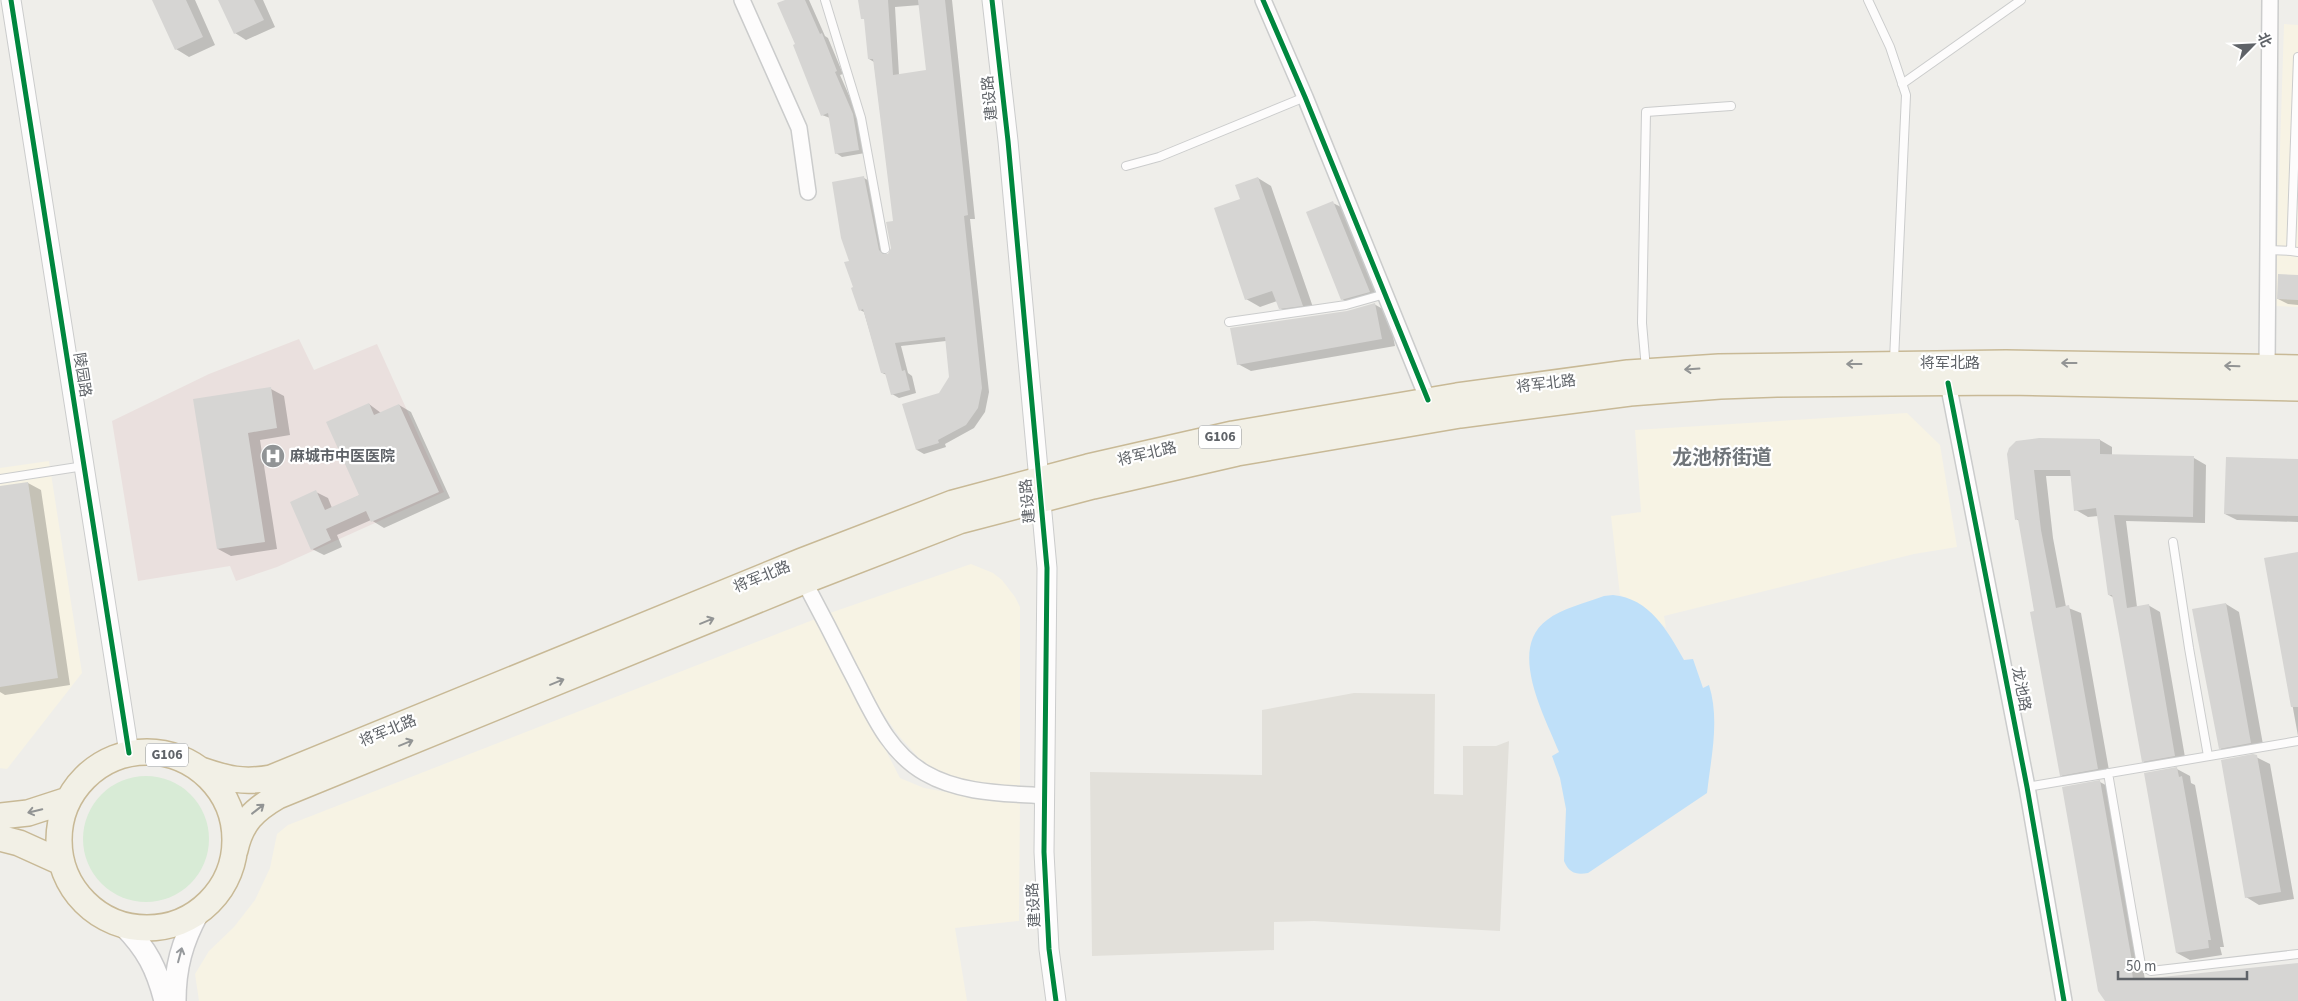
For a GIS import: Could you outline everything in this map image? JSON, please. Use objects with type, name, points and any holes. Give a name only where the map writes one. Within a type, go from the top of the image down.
[{"type":"highway","name":"将军北路","points":[[234,850],[241,830],[252,814],[278,796],[804,581],[1040,490],[1233,434],[1428,400],[1646,372],[1776,364],[2112,363],[2298,368]]},
{"type":"highway","name":"将军北路","points":[[200,770],[229,780],[253,781],[271,778],[811,558],[953,503],[1040,490],[1367,430],[1545,403],[1630,393],[1720,386],[1948,382],[2122,383],[2298,388]]},
{"type":"highway","name":"G106","points":[[144,752],[174,756],[200,770],[212,780],[228,806],[235,835],[232,865],[223,886],[209,903],[198,913],[170,926],[156,929],[140,929],[123,925],[104,917],[84,903],[70,884],[61,862],[59,830],[68,800],[76,786],[100,765],[130,753],[144,752]]},
{"type":"highway","points":[[0,816],[28,812],[68,800]]},
{"type":"highway","points":[[0,838],[34,849],[61,862]]},
{"type":"main road","points":[[174,1001],[177,965],[181,949],[198,913]]},
{"type":"main road","points":[[123,925],[144,949],[158,972],[165,1001]]},
{"type":"street","name":"陵园路","points":[[11,0],[130,753]]},
{"type":"street","points":[[742,0],[799,128],[808,192]]},
{"type":"street","name":"建设路","points":[[992,0],[1008,141],[1047,568],[1046,901],[1056,1001]]},
{"type":"street","points":[[1262,0],[1305,97],[1428,400]]},
{"type":"street","points":[[2267,367],[2270,0]]},
{"type":"street","name":"龙池路","points":[[1948,382],[2027,787],[2064,1001]]},
{"type":"street","points":[[804,581],[879,726],[888,740],[906,758],[926,773],[959,786],[991,792],[1045,796]]},
{"type":"lane","points":[[825,0],[861,118],[885,249]]},
{"type":"lane","points":[[1868,0],[1890,47],[1906,95],[1893,364]]},
{"type":"lane","points":[[1902,84],[2021,0]]},
{"type":"lane","points":[[2268,250],[2295,252],[2298,57]]},
{"type":"lane","points":[[1126,166],[1159,157],[1305,97]]},
{"type":"lane","points":[[1646,372],[1642,323],[1646,112],[1732,106]]},
{"type":"lane","points":[[1229,322],[1346,305],[1385,294]]},
{"type":"lane","points":[[0,479],[84,466]]},
{"type":"lane","points":[[2173,542],[2208,756]]},
{"type":"lane","points":[[2027,787],[2298,741]]},
{"type":"lane","points":[[2108,773],[2141,965],[2151,971],[2298,954]]},
{"type":"shaded area","points":[[2284,24],[2298,25],[2298,307],[2275,306]]},
{"type":"shaded area","name":"麻城市中医医院","points":[[299,339],[314,370],[377,344],[444,492],[277,567],[236,581],[230,566],[138,581],[112,421],[209,374]]},
{"type":"shaded area","points":[[1907,413],[1940,445],[1957,547],[1914,554],[1664,616],[1666,628],[1643,606],[1620,595],[1611,516],[1641,512],[1635,430]]},
{"type":"shaded area","points":[[49,461],[82,673],[7,769],[0,768],[0,468]]},
{"type":"shaded area","points":[[971,564],[993,573],[1002,580],[1020,607],[1020,786],[976,785],[937,772],[918,757],[899,736],[866,690],[830,613]]},
{"type":"shaded area","points":[[818,618],[900,778],[924,788],[968,796],[1020,801],[1019,921],[955,928],[967,1001],[199,1001],[195,974],[209,951],[234,927],[255,900],[270,868],[277,834],[288,825]]},
{"type":"shaded area","points":[[1354,693],[1435,694],[1434,794],[1463,795],[1463,746],[1496,746],[1509,741],[1500,931],[1314,921],[1274,922],[1274,950],[1092,956],[1090,772],[1262,775],[1262,710]]},
{"type":"green space","points":[[146,776],[170,781],[190,795],[204,815],[209,839],[204,863],[190,883],[170,897],[146,902],[122,897],[102,883],[88,863],[83,839],[88,815],[102,795],[122,781]]},
{"type":"water","points":[[1613,595],[1626,597],[1647,609],[1664,627],[1684,660],[1693,659],[1703,688],[1709,685],[1712,698],[1714,725],[1712,752],[1707,793],[1588,873],[1580,874],[1571,871],[1564,861],[1566,809],[1560,778],[1552,756],[1559,752],[1533,684],[1530,648],[1535,633],[1553,616],[1574,606]]},
{"type":"building","points":[[152,0],[186,0],[203,37],[175,50]]},
{"type":"building","points":[[218,0],[254,0],[264,20],[234,34]]},
{"type":"building","points":[[785,0],[805,0],[820,34],[822,33],[837,71],[835,72],[853,114],[859,150],[835,154],[828,113],[821,116],[793,45],[795,44],[777,3]]},
{"type":"building","points":[[858,0],[888,0],[893,75],[926,70],[918,0],[945,0],[968,215],[964,216],[982,388],[978,408],[966,425],[938,440],[939,443],[916,450],[902,404],[939,393],[949,377],[945,337],[895,343],[902,371],[905,370],[910,390],[891,395],[885,373],[881,373],[863,309],[859,311],[851,288],[853,287],[844,262],[849,261],[841,238],[832,182],[864,176],[879,250],[883,254],[888,254],[891,248],[886,222],[893,221],[873,59],[868,59],[864,19],[861,19]]},
{"type":"building","points":[[1258,177],[1303,306],[1279,309],[1272,291],[1245,300],[1214,208],[1240,199],[1235,185]]},
{"type":"building","points":[[1333,201],[1370,292],[1341,300],[1306,212]]},
{"type":"building","points":[[2278,274],[2298,275],[2298,300],[2277,299]]},
{"type":"building","points":[[1375,303],[1382,339],[1237,365],[1230,328],[1347,311]]},
{"type":"building","points":[[271,387],[277,428],[248,433],[265,542],[217,549],[193,399]]},
{"type":"building","points":[[369,403],[374,415],[399,404],[439,492],[371,522],[366,511],[326,529],[331,540],[311,550],[290,502],[316,490],[325,510],[359,495],[326,422]]},
{"type":"building","points":[[2039,438],[2100,439],[2100,454],[2194,456],[2193,517],[2114,515],[2127,608],[2149,604],[2175,756],[2142,762],[2112,595],[2108,595],[2096,508],[2074,511],[2070,470],[2034,470],[2041,530],[2056,608],[2069,605],[2098,769],[2060,776],[2030,612],[2034,611],[2018,519],[2015,520],[2007,454],[2009,448],[2016,441]]},
{"type":"building","points":[[2226,457],[2298,459],[2298,516],[2224,514]]},
{"type":"building","points":[[28,482],[58,678],[0,687],[0,486]]},
{"type":"building","points":[[2298,552],[2298,707],[2291,707],[2264,558]]},
{"type":"building","points":[[2226,603],[2251,743],[2219,749],[2192,609]]},
{"type":"building","points":[[2253,754],[2257,755],[2281,892],[2245,898],[2221,760]]},
{"type":"building","points":[[2177,767],[2179,777],[2182,776],[2211,940],[2208,940],[2209,948],[2176,953],[2144,773]]},
{"type":"building","points":[[2100,780],[2132,961],[2133,980],[2298,963],[2298,1001],[2105,1001],[2098,991],[2062,787]]},
{"type":"cycle path","points":[[11,0],[129,753]]},
{"type":"cycle path","points":[[992,0],[1008,141],[1047,568],[1044,852],[1049,949],[1056,1001]]},
{"type":"cycle path","points":[[1263,0],[1305,97],[1428,400]]},
{"type":"cycle path","points":[[1948,383],[2027,787],[2064,1001]]},
{"type":"place","name":"麻城市中医医院","points":[[273,456]]},
{"type":"district","name":"龙池桥街道","points":[[1722,458]]}]
